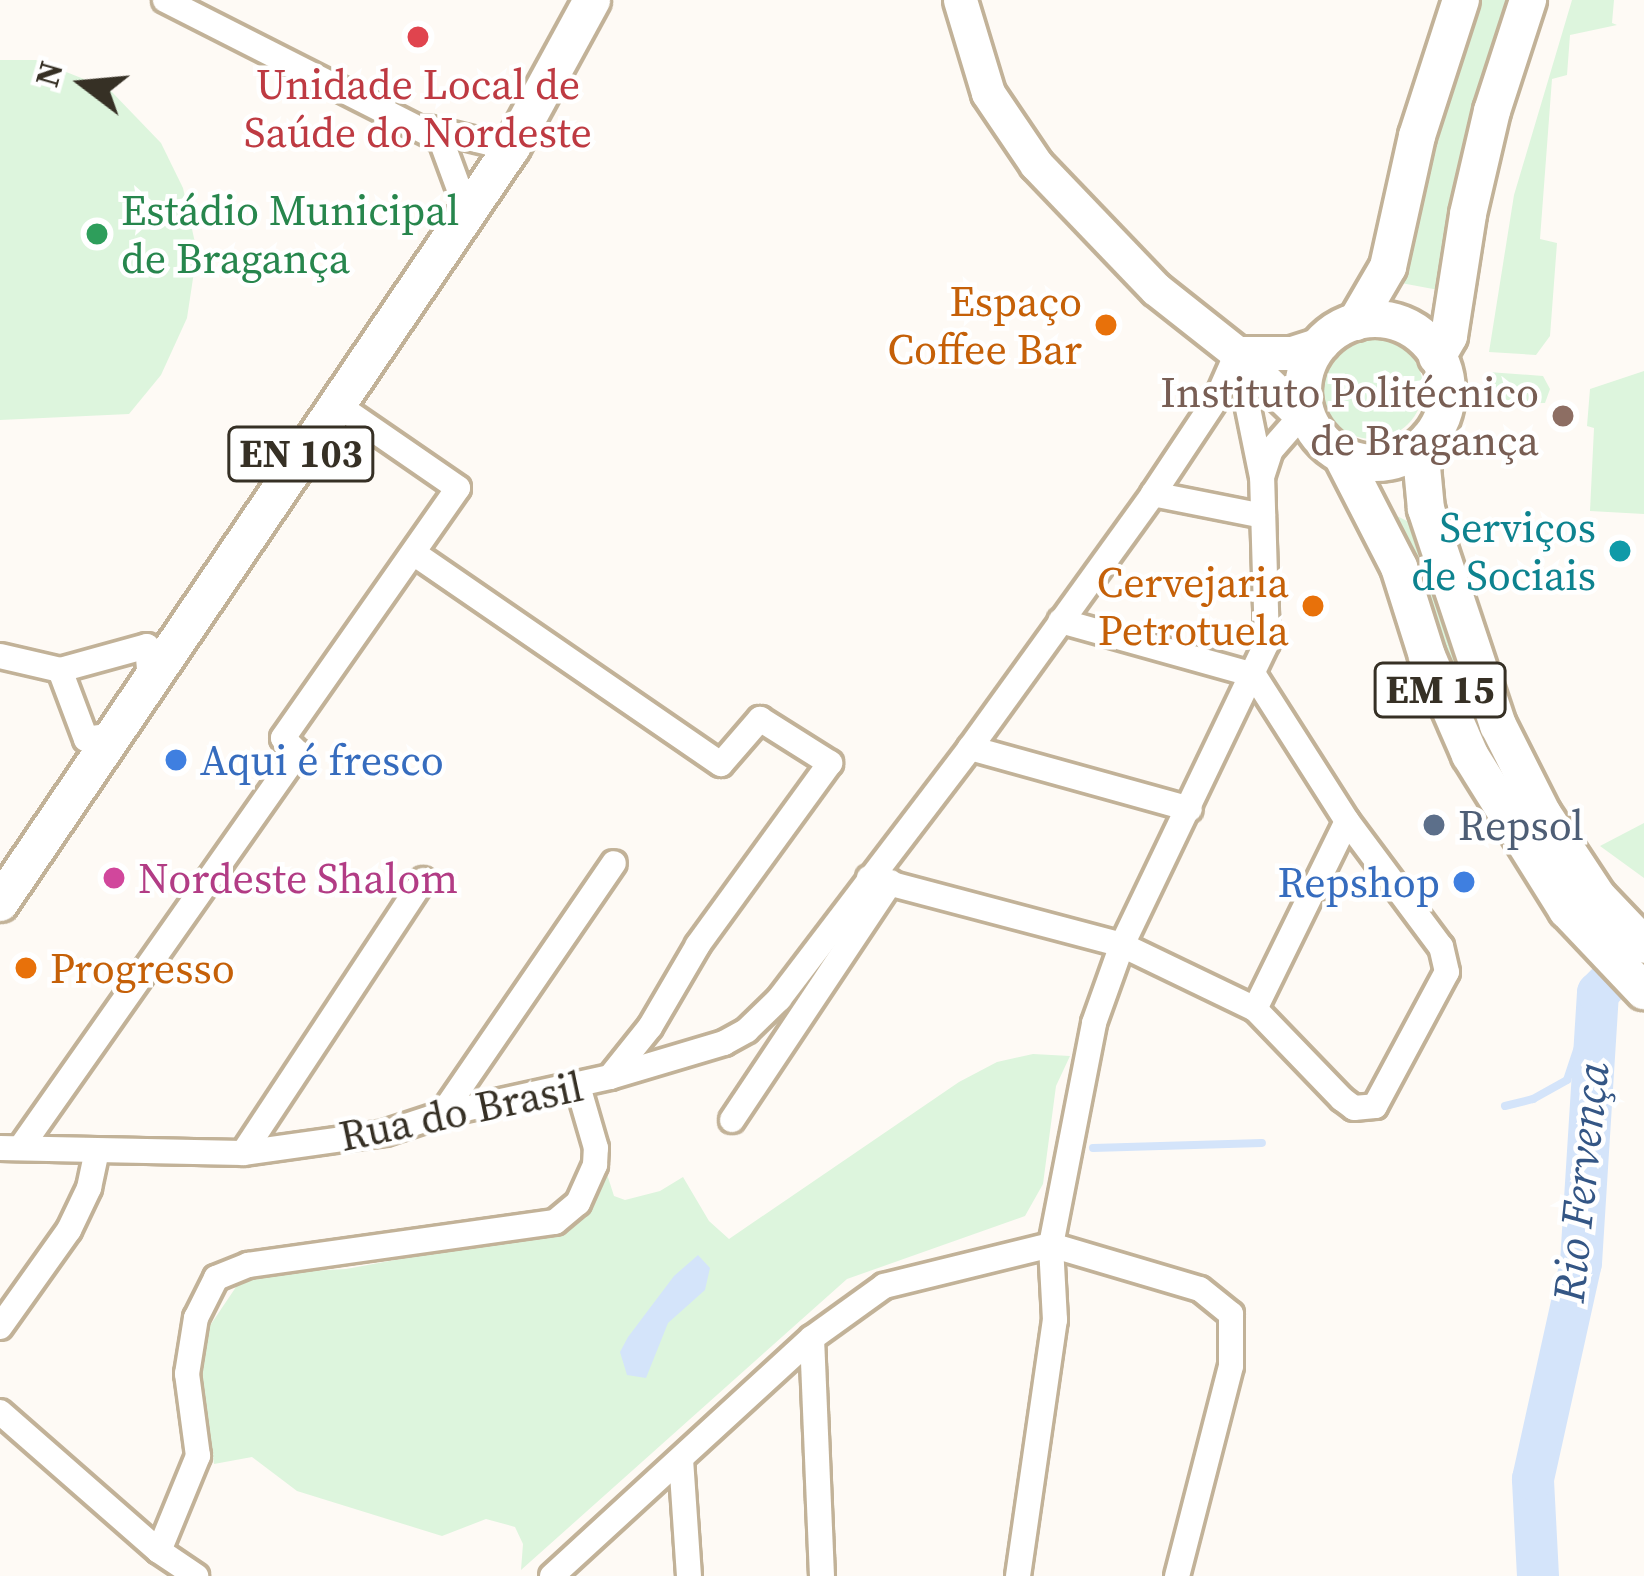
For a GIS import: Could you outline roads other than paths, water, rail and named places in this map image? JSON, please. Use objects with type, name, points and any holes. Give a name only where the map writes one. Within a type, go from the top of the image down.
[{"type":"main road","name":"EN 103","points":[[148,663],[335,403],[482,170],[573,0]]},
{"type":"main road","name":"EN 103","points":[[0,903],[148,663],[482,170],[522,130],[592,0]]},
{"type":"main road","points":[[1306,421],[1304,381],[1322,343],[1356,322],[1388,267],[1417,136],[1461,0]]},
{"type":"main road","name":"EM 15","points":[[1528,0],[1492,112],[1468,214],[1449,336],[1437,357],[1447,385],[1446,405],[1422,467],[1426,509],[1477,671],[1583,903],[1644,945]]},
{"type":"main road","points":[[1356,322],[1398,323],[1417,333],[1437,357]]},
{"type":"main road","name":"EM 15","points":[[1306,421],[1342,456],[1399,567],[1426,656],[1470,755],[1644,991]]},
{"type":"main road","points":[[1342,456],[1379,464],[1414,452],[1429,439]]},
{"type":"main road","name":"EN 103","points":[[0,866],[100,737]]},
{"type":"street","points":[[165,0],[441,140],[482,170]]},
{"type":"street","points":[[960,0],[988,93],[1036,164],[1156,289],[1237,353],[1306,421],[1270,450],[1262,477]]},
{"type":"street","points":[[410,124],[482,170]]},
{"type":"street","points":[[1237,353],[1292,353],[1322,343]]},
{"type":"street","points":[[732,1120],[880,880],[1153,494],[1218,396],[1237,353]]},
{"type":"street","points":[[1018,1576],[1054,1321],[1051,1245],[1094,1023],[1122,945],[1267,643],[1262,477],[1237,353]]},
{"type":"street","points":[[10,1148],[298,754],[283,738],[458,488],[335,403]]},
{"type":"street","points":[[1153,494],[1263,515]]},
{"type":"street","name":"Rua do Brasil","points":[[10,1148],[96,1154],[243,1153],[385,1133],[442,1114],[610,1078],[650,1027],[698,945],[830,763],[760,719],[721,764],[415,554]]},
{"type":"street","points":[[880,880],[1122,945],[1255,1010],[1342,1099],[1354,1108],[1375,1106],[1447,972],[1441,947],[1348,821],[1254,675],[1060,621]]},
{"type":"street","points":[[0,656],[60,670],[148,663]]},
{"type":"street","points":[[60,670],[100,737]]},
{"type":"street","points":[[970,748],[1190,809]]},
{"type":"street","points":[[1255,1010],[1348,821]]},
{"type":"street","points":[[442,1114],[614,863]]},
{"type":"street","points":[[243,1153],[423,880]]},
{"type":"street","points":[[610,1078],[724,1043],[779,999],[880,880]]},
{"type":"street","points":[[158,1551],[199,1456],[187,1374],[196,1318],[217,1278],[248,1265],[554,1222],[578,1203],[595,1165],[596,1148],[578,1086]]},
{"type":"street","points":[[0,1327],[70,1230],[89,1189],[96,1154]]},
{"type":"street","points":[[552,1576],[812,1338],[884,1286],[1051,1245],[1200,1289],[1231,1314],[1232,1366],[1177,1576]]},
{"type":"street","points":[[812,1338],[822,1576]]},
{"type":"street","points":[[0,1412],[187,1573]]},
{"type":"street","points":[[681,1459],[688,1576]]},
{"type":"water","points":[[698,1255],[710,1268],[705,1290],[668,1323],[646,1378],[627,1375],[620,1352],[628,1337],[674,1276]]},
{"type":"waterway","name":"Rio Fervença","points":[[1538,1576],[1533,1479],[1581,1263],[1598,993],[1644,946]]},
{"type":"waterway","points":[[1505,1106],[1533,1099],[1567,1080],[1581,1038],[1596,1020]]},
{"type":"waterway","points":[[1093,1148],[1262,1143]]},
{"type":"place","name":"Unidade Local de Saúde do Nordeste","points":[[418,37]]},
{"type":"place","name":"Estádio Municipal de Bragança","points":[[97,234]]},
{"type":"place","name":"Espaço Coffee Bar","points":[[1106,325]]},
{"type":"place","name":"Instituto Politécnico de Bragança","points":[[1563,416]]},
{"type":"place","name":"Serviços de Sociais","points":[[1620,551]]},
{"type":"place","name":"Cervejaria Petrotuela","points":[[1313,606]]},
{"type":"place","name":"Aqui é fresco","points":[[176,760]]},
{"type":"place","name":"Repsol","points":[[1434,825]]},
{"type":"place","name":"Nordeste Shalom","points":[[114,878]]},
{"type":"place","name":"Repshop","points":[[1464,882]]},
{"type":"place","name":"Progresso","points":[[26,968]]}]
